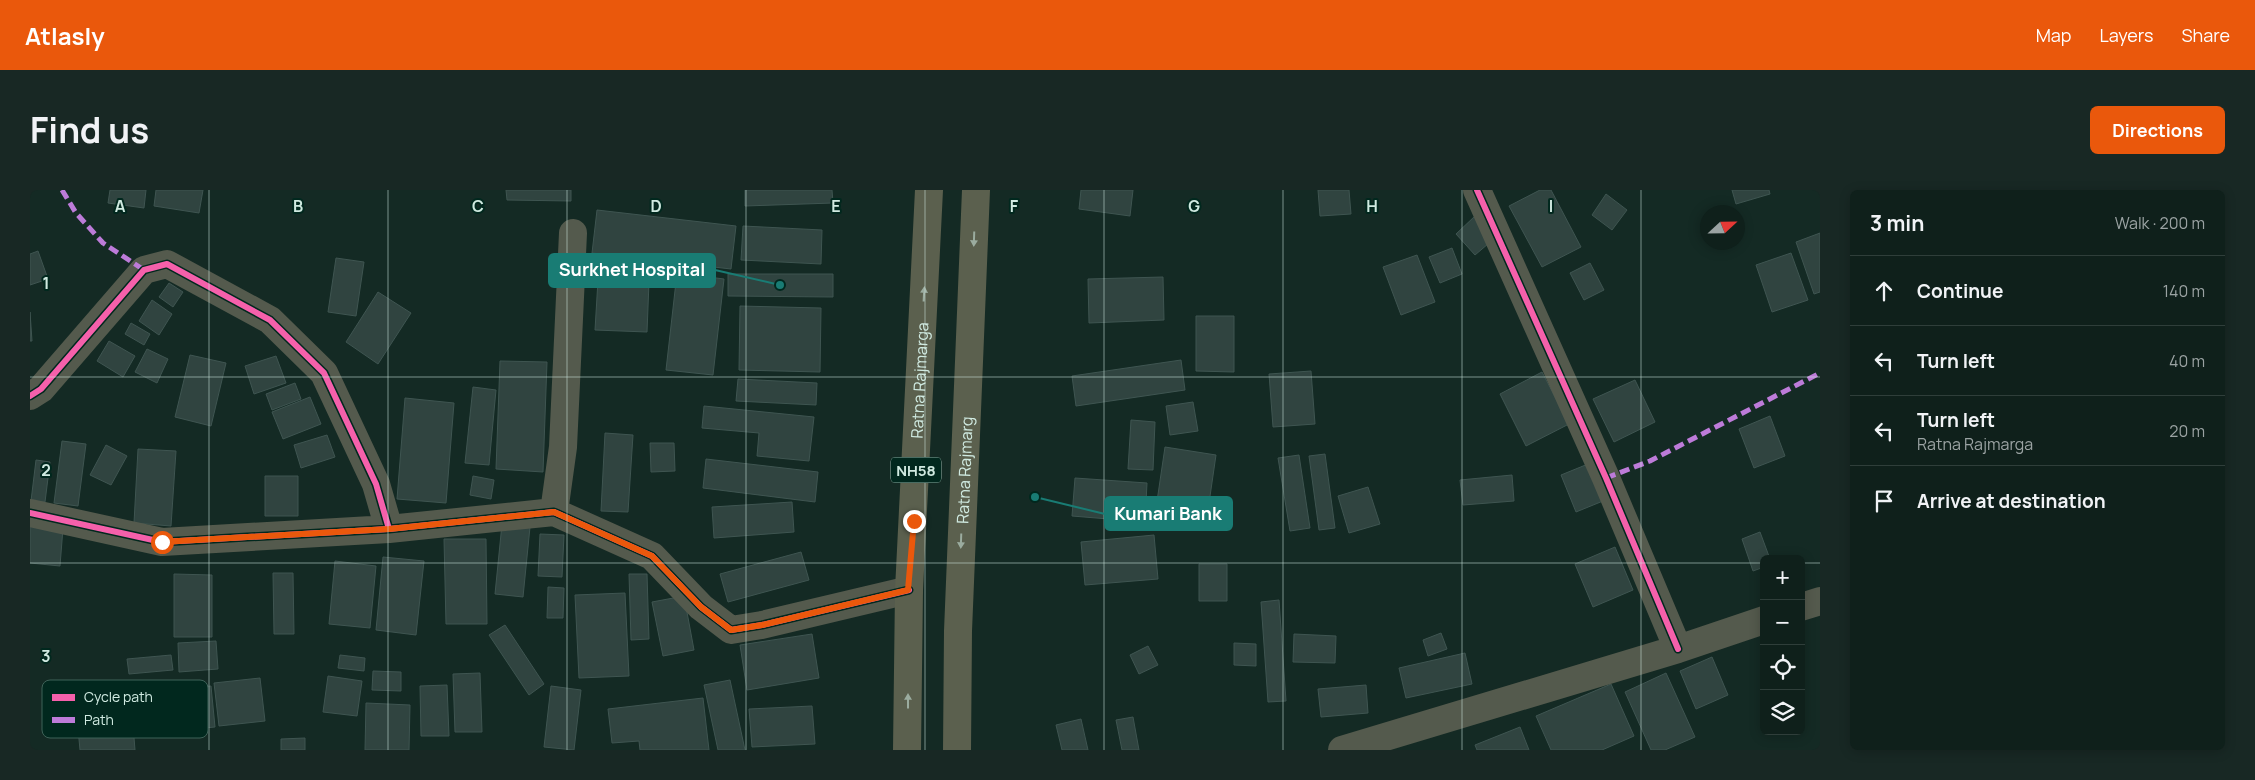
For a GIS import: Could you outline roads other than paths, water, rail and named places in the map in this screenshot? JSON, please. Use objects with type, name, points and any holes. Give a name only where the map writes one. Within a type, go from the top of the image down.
[{"type":"main road","name":"Ratna Rajmarga","points":[[907,750],[908,590],[929,190]]},
{"type":"main road","name":"Ratna Rajmarg","points":[[957,750],[958,631],[976,190]]},
{"type":"street","points":[[1477,190],[1606,478],[1678,649]]},
{"type":"street","points":[[554,512],[563,447],[573,233]]},
{"type":"street","points":[[30,396],[41,389],[144,270],[167,264],[270,320],[324,373],[376,484],[389,529]]},
{"type":"street","points":[[30,513],[162,542],[389,529],[554,512],[652,556],[701,607],[731,630],[762,625],[908,590]]},
{"type":"street","points":[[1805,606],[1820,601]]},
{"type":"street","points":[[1342,750],[1678,649],[1760,621]]},
{"type":"place","name":"Surkhet Hospital","points":[[780,285]]},
{"type":"place","name":"Kumari Bank","points":[[1035,497]]}]
